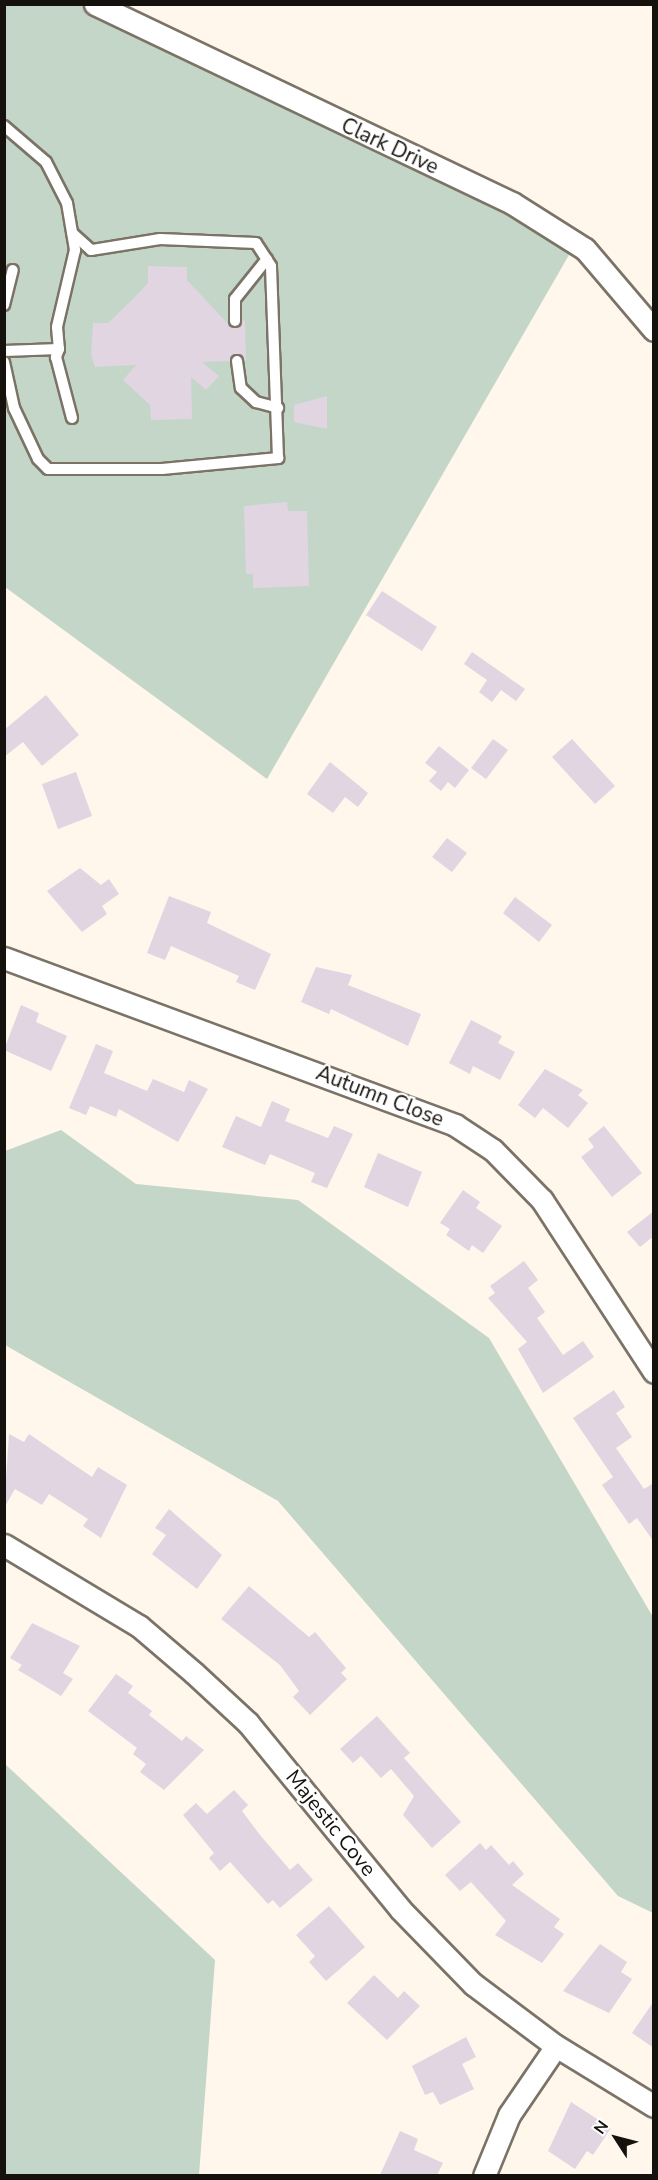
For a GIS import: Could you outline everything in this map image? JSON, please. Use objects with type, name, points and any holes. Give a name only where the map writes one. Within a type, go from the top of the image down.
[{"type":"street","name":"Clark Drive","points":[[96,4],[512,203],[585,249],[654,330]]},
{"type":"street","name":"Autumn Close","points":[[4,958],[454,1125],[493,1150],[542,1200],[654,1372]]},
{"type":"street","name":"Majestic Cove","points":[[4,1545],[138,1626],[194,1673],[248,1723],[400,1909],[465,1976],[556,2046],[654,2106]]},
{"type":"street","points":[[484,2175],[509,2115],[556,2046]]},
{"type":"lane","points":[[4,126],[46,162],[68,202],[75,250],[57,327],[59,349],[56,357],[72,418]]},
{"type":"lane","points":[[4,362],[14,408],[38,459],[48,469],[162,469],[278,458],[278,408],[267,259],[256,243],[222,238],[160,239],[91,250],[72,233]]},
{"type":"lane","points":[[235,321],[235,299],[267,259]]},
{"type":"lane","points":[[4,305],[13,270]]},
{"type":"lane","points":[[4,351],[59,349]]},
{"type":"lane","points":[[237,361],[241,388],[256,402],[278,408]]},
{"type":"green space","points":[[5,5],[91,5],[573,248],[267,779],[5,587]]},
{"type":"green space","points":[[61,1130],[136,1184],[298,1200],[489,1338],[653,1617],[653,1913],[618,1896],[278,1501],[5,1345],[5,1151]]},
{"type":"green space","points":[[5,1764],[215,1960],[199,2175],[5,2175]]},
{"type":"building","points":[[148,266],[187,267],[187,280],[231,327],[245,320],[246,361],[236,354],[230,361],[202,362],[219,376],[206,390],[191,377],[192,419],[151,420],[150,405],[123,380],[136,365],[95,367],[91,355],[93,323],[108,323],[135,297],[148,283]]},
{"type":"building","points":[[327,396],[327,429],[294,422],[294,405]]},
{"type":"building","points":[[287,502],[288,511],[307,511],[309,586],[253,588],[253,574],[246,574],[244,506]]},
{"type":"building","points":[[382,591],[437,627],[422,651],[366,615]]},
{"type":"building","points":[[472,652],[525,689],[516,701],[501,690],[492,702],[479,692],[487,680],[464,664]]},
{"type":"building","points":[[46,695],[79,735],[42,766],[23,742],[4,757],[4,730]]},
{"type":"building","points":[[493,739],[508,750],[486,779],[471,768]]},
{"type":"building","points":[[572,739],[615,786],[595,804],[552,757]]},
{"type":"building","points":[[439,746],[469,770],[455,788],[448,782],[441,791],[429,781],[437,772],[425,763]]},
{"type":"building","points":[[330,762],[368,793],[358,807],[345,797],[333,813],[307,794]]},
{"type":"building","points":[[76,772],[92,816],[58,829],[42,784]]},
{"type":"building","points":[[447,838],[467,853],[452,872],[432,857]]},
{"type":"building","points":[[80,868],[101,885],[109,879],[119,894],[102,906],[107,914],[82,932],[47,891]]},
{"type":"building","points":[[169,896],[211,912],[207,923],[271,954],[255,990],[236,982],[239,976],[171,946],[165,960],[147,953]]},
{"type":"building","points":[[515,897],[552,925],[539,942],[503,913]]},
{"type":"building","points":[[316,967],[352,975],[348,985],[421,1014],[408,1046],[331,1009],[329,1014],[301,1002]]},
{"type":"building","points":[[21,1005],[39,1013],[36,1022],[67,1036],[51,1071],[4,1050]]},
{"type":"building","points":[[471,1020],[502,1036],[498,1043],[515,1052],[500,1080],[473,1066],[470,1074],[449,1063]]},
{"type":"building","points":[[96,1044],[113,1051],[104,1073],[147,1091],[153,1079],[184,1092],[189,1080],[208,1089],[178,1142],[119,1109],[116,1117],[90,1106],[86,1115],[69,1108]]},
{"type":"building","points":[[545,1069],[583,1090],[578,1095],[588,1103],[568,1128],[543,1108],[535,1118],[518,1105]]},
{"type":"building","points":[[272,1101],[290,1109],[285,1121],[328,1138],[334,1126],[353,1134],[327,1188],[311,1182],[315,1173],[270,1154],[265,1165],[222,1147],[236,1116],[261,1127]]},
{"type":"building","points":[[604,1126],[642,1173],[612,1197],[581,1157],[594,1147],[588,1139]]},
{"type":"building","points":[[378,1153],[422,1172],[408,1207],[364,1187]]},
{"type":"building","points":[[463,1190],[480,1202],[476,1208],[502,1226],[483,1253],[472,1245],[469,1251],[446,1235],[450,1229],[440,1223]]},
{"type":"building","points":[[654,1211],[654,1236],[640,1247],[627,1232]]},
{"type":"building","points":[[524,1261],[538,1280],[528,1288],[545,1312],[537,1318],[563,1355],[583,1341],[594,1357],[543,1393],[518,1349],[527,1342],[488,1298],[495,1293],[490,1286]]},
{"type":"building","points":[[614,1390],[625,1407],[616,1413],[632,1437],[616,1448],[644,1489],[654,1483],[654,1542],[637,1518],[629,1524],[602,1485],[613,1477],[573,1418]]},
{"type":"building","points":[[9,1434],[24,1442],[29,1434],[92,1477],[98,1467],[127,1485],[101,1538],[83,1526],[88,1519],[49,1494],[42,1505],[15,1489],[4,1508]]},
{"type":"building","points":[[169,1509],[222,1555],[197,1589],[152,1554],[166,1535],[155,1528]]},
{"type":"building","points":[[249,1586],[309,1637],[315,1632],[346,1668],[341,1673],[347,1679],[310,1715],[293,1697],[299,1691],[280,1665],[221,1619]]},
{"type":"building","points":[[32,1623],[80,1646],[63,1673],[73,1679],[61,1696],[18,1670],[22,1665],[10,1658]]},
{"type":"building","points":[[116,1674],[133,1686],[128,1693],[152,1711],[149,1715],[182,1741],[186,1736],[204,1750],[164,1790],[140,1772],[146,1764],[133,1754],[137,1748],[88,1711]]},
{"type":"building","points":[[377,1716],[410,1753],[404,1758],[461,1822],[432,1848],[403,1815],[414,1796],[391,1769],[381,1778],[361,1756],[353,1763],[340,1749]]},
{"type":"building","points":[[234,1790],[248,1805],[242,1811],[290,1870],[298,1863],[313,1880],[280,1908],[273,1900],[268,1904],[230,1862],[220,1871],[209,1858],[214,1853],[183,1815],[196,1803],[207,1814]]},
{"type":"building","points":[[480,1843],[486,1850],[491,1845],[509,1865],[513,1861],[524,1874],[512,1885],[560,1919],[554,1927],[564,1934],[542,1963],[495,1935],[506,1921],[471,1882],[460,1891],[445,1875]]},
{"type":"building","points":[[329,1906],[365,1947],[326,1981],[309,1962],[315,1956],[296,1935]]},
{"type":"building","points":[[600,1944],[627,1962],[621,1972],[632,1979],[609,2013],[563,1991]]},
{"type":"building","points":[[374,1975],[398,1998],[404,1991],[420,2006],[387,2040],[347,2003]]},
{"type":"building","points":[[654,2001],[654,2048],[632,2033]]},
{"type":"building","points":[[466,2037],[476,2057],[462,2064],[474,2089],[440,2105],[433,2092],[425,2095],[412,2066]]},
{"type":"building","points":[[571,2102],[611,2128],[593,2155],[587,2151],[575,2169],[548,2151]]},
{"type":"building","points":[[400,2131],[418,2139],[414,2150],[443,2163],[437,2175],[380,2175]]}]
